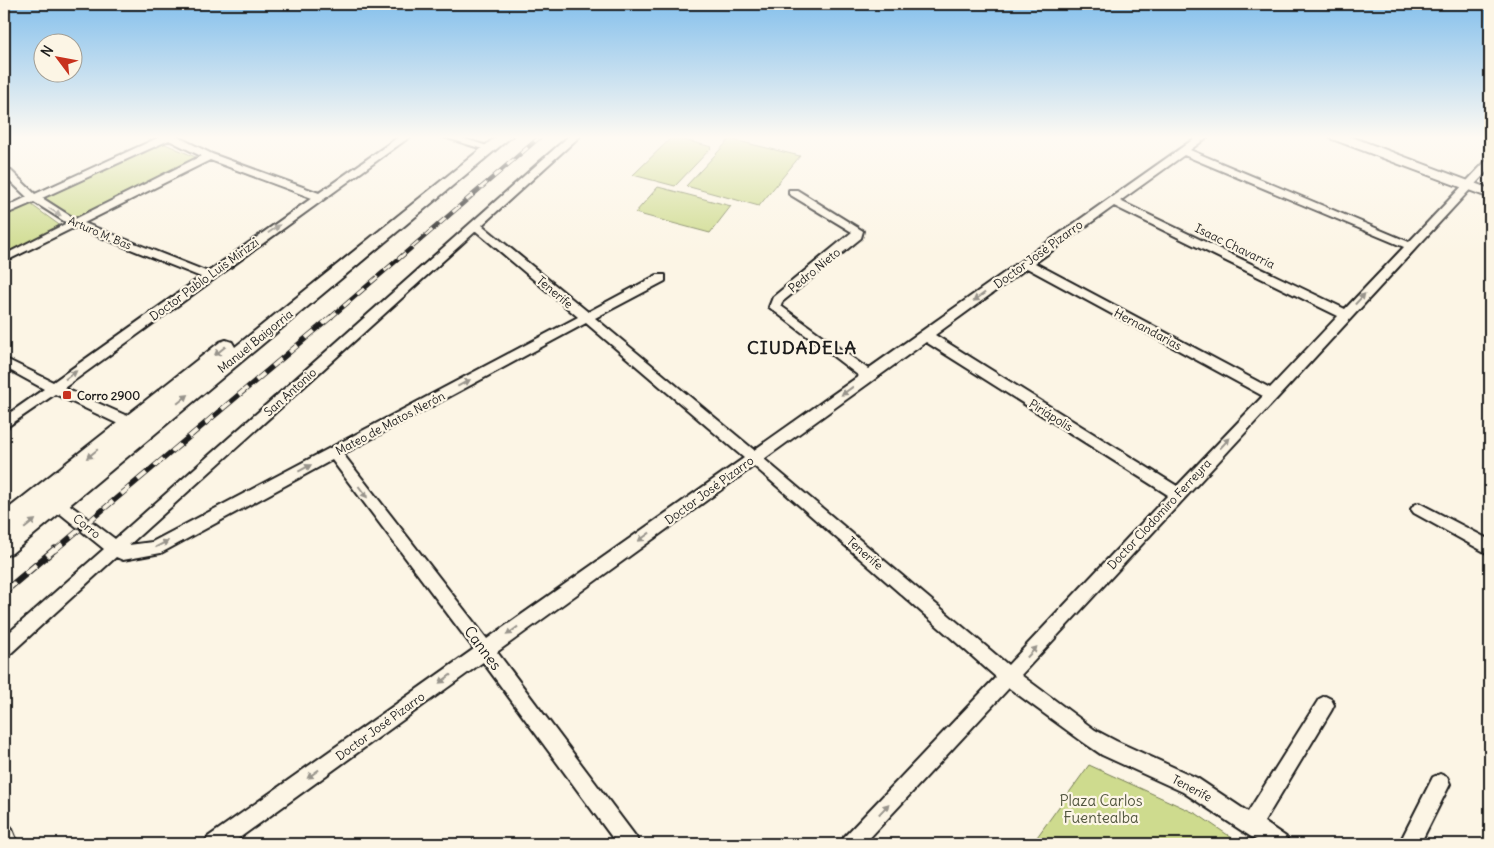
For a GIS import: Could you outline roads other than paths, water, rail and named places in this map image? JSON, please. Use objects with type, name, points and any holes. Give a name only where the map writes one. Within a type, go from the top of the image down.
[{"type":"main road","name":"Manuel Baigorria","points":[[4,546],[50,498],[447,176]]},
{"type":"main road","points":[[1454,176],[1473,182],[1490,184]]},
{"type":"main road","points":[[1457,176],[1473,182],[1490,194]]},
{"type":"main road","name":"Manuel Baigorria","points":[[4,525],[50,498]]},
{"type":"street","name":"Arturo M. Bas","points":[[10,176],[34,198],[74,223],[208,276]]},
{"type":"street","points":[[4,212],[83,176]]},
{"type":"street","points":[[4,259],[170,176]]},
{"type":"street","points":[[262,176],[319,197]]},
{"type":"street","name":"Doctor Pablo Luis Mirizzi","points":[[4,424],[350,176]]},
{"type":"street","name":"San Antonio","points":[[4,648],[531,176]]},
{"type":"street","name":"Doctor José Pizarro","points":[[215,844],[1149,176]]},
{"type":"street","points":[[1242,176],[1410,246]]},
{"type":"street","name":"Doctor Clodomiro Ferreyra","points":[[851,844],[1009,677],[1271,394],[1478,176]]},
{"type":"street","name":"Pedro Nieto","points":[[793,192],[858,231],[857,236],[777,300],[775,307],[868,376]]},
{"type":"street","name":"Isaac Chavarría","points":[[1112,202],[1346,315]]},
{"type":"street","name":"Tenerife","points":[[476,225],[754,458],[1009,677],[1089,736],[1109,748],[1190,785],[1279,844]]},
{"type":"street","name":"Hernandarias","points":[[1026,263],[1271,394]]},
{"type":"street","name":"Mateo de Matos Nerón","points":[[115,549],[124,553],[155,548],[661,278]]},
{"type":"street","name":"Piriápolis","points":[[925,335],[1178,494]]},
{"type":"street","points":[[4,362],[54,388],[138,427]]},
{"type":"street","name":"Cannes","points":[[334,453],[485,650],[629,844]]},
{"type":"street","name":"Corro","points":[[50,498],[85,523],[115,549]]},
{"type":"street","points":[[1419,509],[1490,548]]},
{"type":"street","points":[[1251,825],[1325,706]]},
{"type":"street","points":[[1409,844],[1440,784]]},
{"type":"street","points":[[4,834],[8,844]]},
{"type":"railway","points":[[330,318],[495,176]]},
{"type":"railway","points":[[54,551],[331,317]]},
{"type":"railway","points":[[4,592],[55,549]]},
{"type":"place","name":"Corro 2900","points":[[67,395]]},
{"type":"district","name":"CIUDADELA","points":[[802,347]]},
{"type":"park label","name":"Plaza Carlos Fuentealba","points":[[1101,808]]}]
